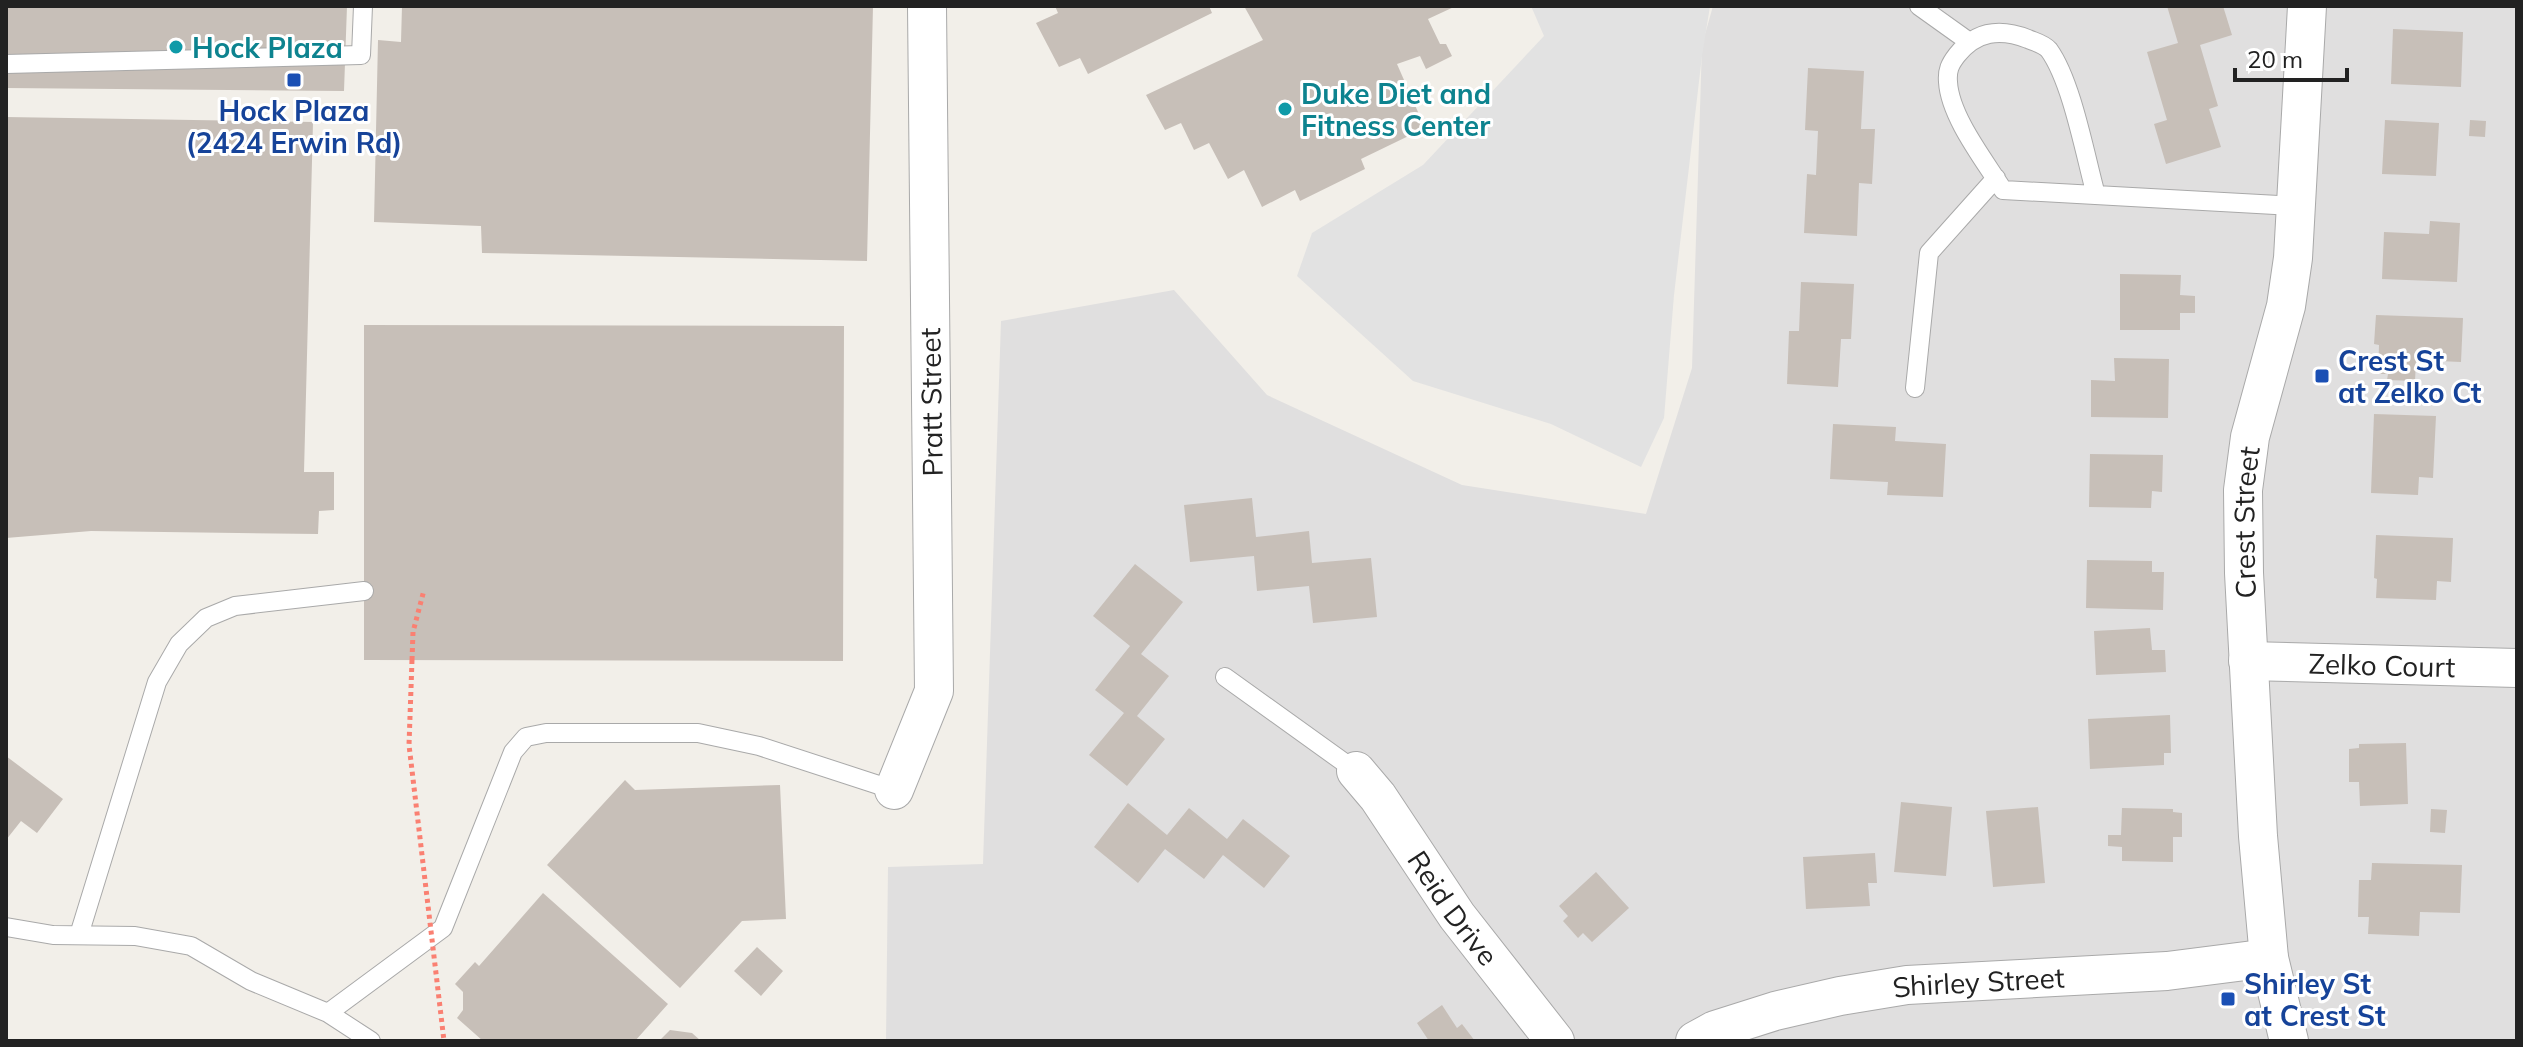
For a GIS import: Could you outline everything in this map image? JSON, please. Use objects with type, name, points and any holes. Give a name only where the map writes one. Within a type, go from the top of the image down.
[{"type":"street","name":"Pratt Street","points":[[894,790],[934,691],[927,6]]},
{"type":"street","name":"Crest Street","points":[[2289,1041],[2269,958],[2248,661],[2243,490],[2250,437],[2286,306],[2293,258],[2307,6]]},
{"type":"street","name":"Zelko Court","points":[[2248,661],[2517,668]]},
{"type":"street","name":"Reid Drive","points":[[1356,771],[1378,797],[1457,916],[1555,1041]]},
{"type":"street","name":"Shirley Street","points":[[1695,1041],[1715,1030],[1775,1011],[1907,985],[2167,971],[2269,958]]},
{"type":"lane","points":[[6,64],[361,55],[363,6]]},
{"type":"lane","points":[[1919,6],[1968,41]]},
{"type":"lane","points":[[2096,195],[2062,70],[2046,46],[2022,37],[1989,33],[1968,41],[1948,66],[1948,84],[1965,129],[2003,190],[2295,206]]},
{"type":"lane","points":[[1915,388],[1929,253],[1996,178]]},
{"type":"lane","points":[[79,935],[157,682],[179,644],[206,618],[235,606],[364,591]]},
{"type":"lane","points":[[1225,677],[1356,771]]},
{"type":"lane","points":[[328,1013],[443,928],[513,752],[526,737],[546,733],[698,733],[759,746],[894,790]]},
{"type":"lane","points":[[6,927],[53,935],[135,936],[191,946],[251,981],[328,1013],[371,1041]]},
{"type":"path","points":[[424,590],[413,632],[409,745],[444,1041]]},
{"type":"shaded area","points":[[1531,6],[1710,6],[1674,295],[1664,418],[1641,467],[1551,424],[1413,381],[1297,276],[1312,233],[1423,165],[1544,36]]},
{"type":"shaded area","points":[[1713,6],[2517,6],[2517,1041],[886,1041],[888,867],[983,864],[1001,321],[1174,290],[1267,395],[1462,485],[1646,514],[1692,368],[1702,45]]},
{"type":"building","name":"Hock Plaza","points":[[6,6],[347,6],[344,91],[6,88]]},
{"type":"building","points":[[402,6],[873,6],[867,261],[482,253],[481,226],[374,222],[378,40],[401,42]]},
{"type":"building","points":[[1055,6],[1209,6],[1212,13],[1088,74],[1080,58],[1059,67],[1036,23],[1058,13]]},
{"type":"building","name":"Duke Diet and Fitness Center","points":[[1244,6],[1456,6],[1428,19],[1440,44],[1446,44],[1452,56],[1426,69],[1420,56],[1397,64],[1425,128],[1361,159],[1365,169],[1300,201],[1295,190],[1262,207],[1244,170],[1228,179],[1209,143],[1194,150],[1181,123],[1165,130],[1146,95],[1263,40]]},
{"type":"building","points":[[2167,6],[2223,6],[2232,35],[2200,45],[2218,106],[2209,109],[2221,147],[2166,164],[2154,124],[2167,120],[2147,52],[2178,43]]},
{"type":"building","points":[[2393,29],[2463,32],[2461,87],[2391,84]]},
{"type":"building","points":[[1808,68],[1864,71],[1861,129],[1875,129],[1872,184],[1859,183],[1857,236],[1804,233],[1807,174],[1816,175],[1818,131],[1805,130]]},
{"type":"building","points":[[6,117],[313,122],[304,472],[334,472],[334,510],[319,511],[318,534],[91,531],[6,538]]},
{"type":"building","points":[[2385,120],[2439,123],[2436,176],[2382,174]]},
{"type":"building","points":[[2470,120],[2486,121],[2485,137],[2469,136]]},
{"type":"building","points":[[2430,221],[2460,223],[2457,282],[2382,279],[2384,232],[2429,234]]},
{"type":"building","points":[[2120,274],[2181,275],[2180,295],[2195,296],[2195,313],[2180,313],[2180,330],[2120,330]]},
{"type":"building","points":[[1801,282],[1854,284],[1851,339],[1841,339],[1838,387],[1787,384],[1789,331],[1799,331]]},
{"type":"building","points":[[2376,315],[2463,318],[2461,362],[2416,360],[2415,381],[2387,380],[2388,374],[2378,374],[2379,345],[2374,344]]},
{"type":"building","points":[[364,325],[844,326],[843,661],[364,660]]},
{"type":"building","points":[[2114,358],[2169,359],[2168,418],[2091,417],[2091,380],[2115,381]]},
{"type":"building","points":[[2374,414],[2436,416],[2433,478],[2419,477],[2418,495],[2371,493]]},
{"type":"building","points":[[1833,424],[1896,427],[1895,441],[1946,444],[1943,497],[1887,495],[1888,482],[1830,479]]},
{"type":"building","points":[[2090,454],[2163,455],[2162,492],[2152,491],[2151,508],[2089,507]]},
{"type":"building","points":[[1252,498],[1256,537],[1309,531],[1312,563],[1371,558],[1377,617],[1313,623],[1309,586],[1257,591],[1254,556],[1190,562],[1184,505]]},
{"type":"building","points":[[2376,535],[2453,538],[2451,582],[2437,581],[2436,600],[2376,598]]},
{"type":"building","points":[[2087,560],[2152,561],[2152,572],[2164,572],[2163,610],[2086,608]]},
{"type":"building","points":[[1135,564],[1183,602],[1141,654],[1169,676],[1137,716],[1165,739],[1127,786],[1089,755],[1124,713],[1095,690],[1130,646],[1093,616]]},
{"type":"building","points":[[2150,628],[2152,650],[2165,650],[2166,672],[2096,675],[2094,631]]},
{"type":"building","points":[[2170,715],[2171,753],[2164,753],[2164,765],[2090,769],[2088,719]]},
{"type":"building","points":[[2406,743],[2408,804],[2360,806],[2359,782],[2349,782],[2349,749],[2359,748],[2359,744]]},
{"type":"building","points":[[6,756],[63,799],[37,833],[21,821],[6,840]]},
{"type":"building","points":[[625,780],[635,790],[780,785],[786,919],[742,921],[680,988],[547,865]]},
{"type":"building","points":[[1901,802],[1952,807],[1946,876],[1894,872]]},
{"type":"building","points":[[1128,803],[1167,835],[1189,808],[1227,839],[1243,819],[1290,856],[1264,888],[1223,855],[1204,879],[1165,849],[1138,883],[1094,847]]},
{"type":"building","points":[[2038,807],[2045,883],[1993,887],[1986,811]]},
{"type":"building","points":[[2122,808],[2173,809],[2173,812],[2182,813],[2182,837],[2173,837],[2173,862],[2122,861],[2122,847],[2108,846],[2108,835],[2121,835]]},
{"type":"building","points":[[2431,809],[2447,810],[2445,833],[2430,832]]},
{"type":"building","points":[[1875,853],[1877,883],[1868,883],[1870,906],[1806,909],[1803,857]]},
{"type":"building","points":[[2372,863],[2462,865],[2460,913],[2420,912],[2419,936],[2368,934],[2369,917],[2358,917],[2359,880],[2371,880]]},
{"type":"building","points":[[1596,872],[1629,908],[1592,942],[1583,933],[1578,938],[1563,921],[1568,916],[1559,906]]},
{"type":"building","points":[[543,893],[668,1004],[635,1041],[483,1041],[457,1018],[463,1010],[463,992],[455,984],[475,962],[479,966]]},
{"type":"building","points":[[757,947],[783,971],[761,996],[734,971]]},
{"type":"building","points":[[1442,1005],[1457,1028],[1462,1024],[1475,1041],[1429,1041],[1417,1023]]},
{"type":"building","points":[[670,1030],[692,1033],[701,1041],[659,1041]]},
{"type":"place","name":"Hock Plaza","points":[[176,47]]},
{"type":"place","name":"Hock Plaza (2424 Erwin Rd)","points":[[294,80]]},
{"type":"place","name":"Duke Diet and Fitness Center","points":[[1285,109]]},
{"type":"place","name":"Crest St at Zelko Ct","points":[[2322,376]]},
{"type":"place","name":"Shirley St at Crest St","points":[[2228,999]]}]
